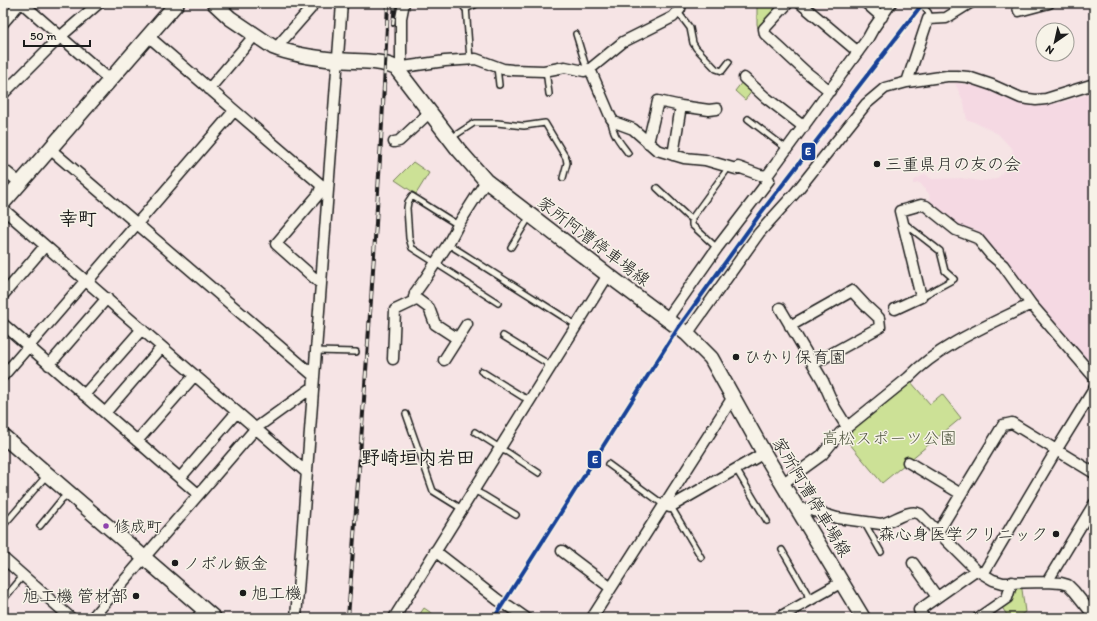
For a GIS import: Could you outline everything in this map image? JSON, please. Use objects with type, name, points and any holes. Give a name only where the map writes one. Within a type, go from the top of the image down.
[{"type":"main road","points":[[3,203],[177,3]]},
{"type":"main road","points":[[214,3],[230,18],[276,48],[290,53],[337,60],[386,63],[396,68]]},
{"type":"main road","name":"家所阿漕停車場線","points":[[396,68],[429,113],[486,181],[687,334],[711,358],[782,484],[864,618]]},
{"type":"main road","points":[[3,436],[144,558],[205,615]]},
{"type":"street","points":[[3,23],[21,3],[110,80]]},
{"type":"street","points":[[3,94],[60,36],[99,3]]},
{"type":"street","points":[[296,618],[321,284],[325,188],[342,3]]},
{"type":"street","points":[[396,68],[401,62],[401,18],[404,3]]},
{"type":"street","points":[[788,3],[764,29],[765,34],[806,72],[830,91]]},
{"type":"street","points":[[800,3],[858,52]]},
{"type":"street","points":[[866,3],[882,17]]},
{"type":"street","points":[[667,319],[717,248],[769,180],[767,176],[804,127],[892,3]]},
{"type":"street","points":[[907,82],[928,19],[946,18],[970,3]]},
{"type":"street","points":[[1017,3],[1019,11],[1049,3]]},
{"type":"street","points":[[276,48],[311,8]]},
{"type":"street","points":[[396,68],[445,61],[476,59],[497,67],[512,70],[546,70],[565,67],[588,70],[623,42],[673,16],[680,8]]},
{"type":"street","points":[[209,89],[255,35]]},
{"type":"street","points":[[148,36],[325,188]]},
{"type":"street","points":[[588,70],[614,122],[633,129],[657,150],[684,158],[705,160],[729,167],[738,167],[767,176]]},
{"type":"street","points":[[687,334],[759,233],[796,192],[866,104],[885,88],[907,82],[947,76],[968,77],[992,85],[1021,98],[1036,100],[1046,99],[1094,84]]},
{"type":"street","points":[[744,78],[765,97],[804,127]]},
{"type":"street","points":[[648,143],[658,101],[709,110],[718,109]]},
{"type":"street","points":[[673,155],[681,106]]},
{"type":"street","points":[[3,376],[92,276],[234,111]]},
{"type":"street","points":[[394,142],[400,142],[429,113]]},
{"type":"street","points":[[50,149],[314,376]]},
{"type":"street","points":[[3,169],[20,183]]},
{"type":"street","points":[[393,359],[394,306],[414,301],[415,293],[448,244],[458,225],[486,181]]},
{"type":"street","points":[[321,284],[276,244],[325,188]]},
{"type":"street","points":[[895,309],[922,297],[900,210],[921,205],[926,206],[956,230],[977,238],[991,255],[1003,265],[1031,304],[1094,377]]},
{"type":"street","points":[[3,210],[107,298],[306,472]]},
{"type":"street","points":[[3,295],[45,246]]},
{"type":"street","points":[[394,618],[608,275]]},
{"type":"street","points":[[790,326],[852,291],[865,306],[879,318],[880,327],[813,364]]},
{"type":"street","points":[[414,297],[429,308],[435,324],[458,339]]},
{"type":"street","points":[[50,365],[107,298]]},
{"type":"street","points":[[782,484],[822,455],[840,433],[916,370],[952,344],[1031,304]]},
{"type":"street","points":[[780,308],[823,381],[834,406],[847,427]]},
{"type":"street","points":[[3,324],[198,494]]},
{"type":"street","points":[[444,360],[467,324]]},
{"type":"street","points":[[84,395],[142,329]]},
{"type":"street","points":[[105,413],[162,347]]},
{"type":"street","points":[[137,441],[194,375]]},
{"type":"street","points":[[92,618],[256,428],[313,387]]},
{"type":"street","points":[[924,618],[919,610],[937,597],[979,572],[1094,389]]},
{"type":"street","points":[[592,618],[667,506],[733,397]]},
{"type":"street","points":[[180,478],[237,412]]},
{"type":"street","points":[[938,532],[1003,425],[1012,423],[1094,473]]},
{"type":"street","points":[[667,506],[764,453]]},
{"type":"street","points":[[908,462],[961,494]]},
{"type":"street","points":[[1047,582],[1094,504]]},
{"type":"street","points":[[797,508],[807,509],[837,518],[881,524],[888,523],[913,512],[920,514],[979,572],[993,580],[1003,583],[1047,582],[1068,585],[1094,616]]},
{"type":"street","points":[[436,551],[498,600],[526,618]]},
{"type":"street","points":[[562,551],[611,588]]},
{"type":"street","points":[[3,558],[71,618]]},
{"type":"street","points":[[913,563],[937,597]]},
{"type":"street","points":[[778,618],[842,582]]},
{"type":"street","points":[[978,618],[1007,598],[1012,582]]},
{"type":"lane","points":[[469,5],[470,60]]},
{"type":"lane","points":[[923,6],[931,19]]},
{"type":"lane","points":[[680,8],[690,28],[693,43],[696,48],[716,69],[722,71],[728,62]]},
{"type":"lane","points":[[576,34],[588,70]]},
{"type":"lane","points":[[497,67],[499,85]]},
{"type":"lane","points":[[546,70],[549,94]]},
{"type":"lane","points":[[611,118],[614,134],[628,153]]},
{"type":"lane","points":[[748,119],[787,149]]},
{"type":"lane","points":[[450,139],[474,124],[497,123],[524,126],[545,123],[566,158],[567,163],[563,178]]},
{"type":"lane","points":[[717,248],[692,225],[692,218],[729,167]]},
{"type":"lane","points":[[657,188],[688,217],[692,218]]},
{"type":"lane","points":[[458,225],[412,196],[408,202],[409,238],[412,248],[498,303]]},
{"type":"lane","points":[[511,247],[531,215]]},
{"type":"lane","points":[[903,222],[940,251],[945,271],[954,279],[922,297]]},
{"type":"lane","points":[[448,244],[576,325]]},
{"type":"lane","points":[[503,336],[545,362],[550,368]]},
{"type":"lane","points":[[316,351],[356,352]]},
{"type":"lane","points":[[481,371],[523,397],[530,399]]},
{"type":"lane","points":[[406,414],[433,491],[462,509]]},
{"type":"lane","points":[[475,432],[540,473]]},
{"type":"lane","points":[[608,464],[673,510],[701,557]]},
{"type":"lane","points":[[736,469],[767,521]]},
{"type":"lane","points":[[3,526],[48,475]]},
{"type":"lane","points":[[473,490],[516,515]]},
{"type":"lane","points":[[40,526],[62,500],[70,494]]},
{"type":"lane","points":[[864,521],[881,552]]},
{"type":"lane","points":[[782,550],[807,593],[809,601]]},
{"type":"lane","points":[[3,600],[23,576]]},
{"type":"shaded area","points":[[955,83],[971,85],[1006,99],[1035,107],[1064,102],[1094,92],[1094,371],[1036,303],[1005,260],[986,242],[977,230],[962,226],[959,229],[931,205],[929,194],[920,183],[913,184],[913,181],[925,174],[932,179],[962,178],[980,181],[996,179],[1001,175],[1013,150],[998,134],[972,121],[967,121],[964,103]]},
{"type":"green space","points":[[757,3],[782,3],[758,28],[757,24]]},
{"type":"green space","points":[[742,82],[752,91],[745,100],[735,91]]},
{"type":"green space","points":[[413,162],[429,173],[416,194],[395,180]]},
{"type":"green space","name":"高松スポーツ公園","points":[[911,382],[930,404],[942,394],[961,418],[882,483],[844,437]]},
{"type":"green space","points":[[1012,582],[1021,582],[1025,612],[1016,618],[1009,618],[999,603]]},
{"type":"green space","points":[[424,608],[439,618],[417,618]]},
{"type":"railway","points":[[348,618],[375,234],[388,3]]},
{"type":"railway","points":[[393,25],[395,3]]},
{"type":"transit line","name":"E","points":[[494,618],[678,328],[760,214],[923,3]]},
{"type":"place","name":"三重県月の友の会","points":[[877,164]]},
{"type":"place","name":"ひかり保育園","points":[[736,357]]},
{"type":"place","name":"修成町","points":[[106,526]]},
{"type":"place","name":"森心身医学クリニック","points":[[1056,534]]},
{"type":"place","name":"ノボル鈑金","points":[[175,563]]},
{"type":"place","name":"旭工機","points":[[243,593]]},
{"type":"place","name":"旭工機 管材部","points":[[136,596]]},
{"type":"district","name":"幸町","points":[[78,218]]},
{"type":"district","name":"野崎垣内岩田","points":[[418,457]]}]
